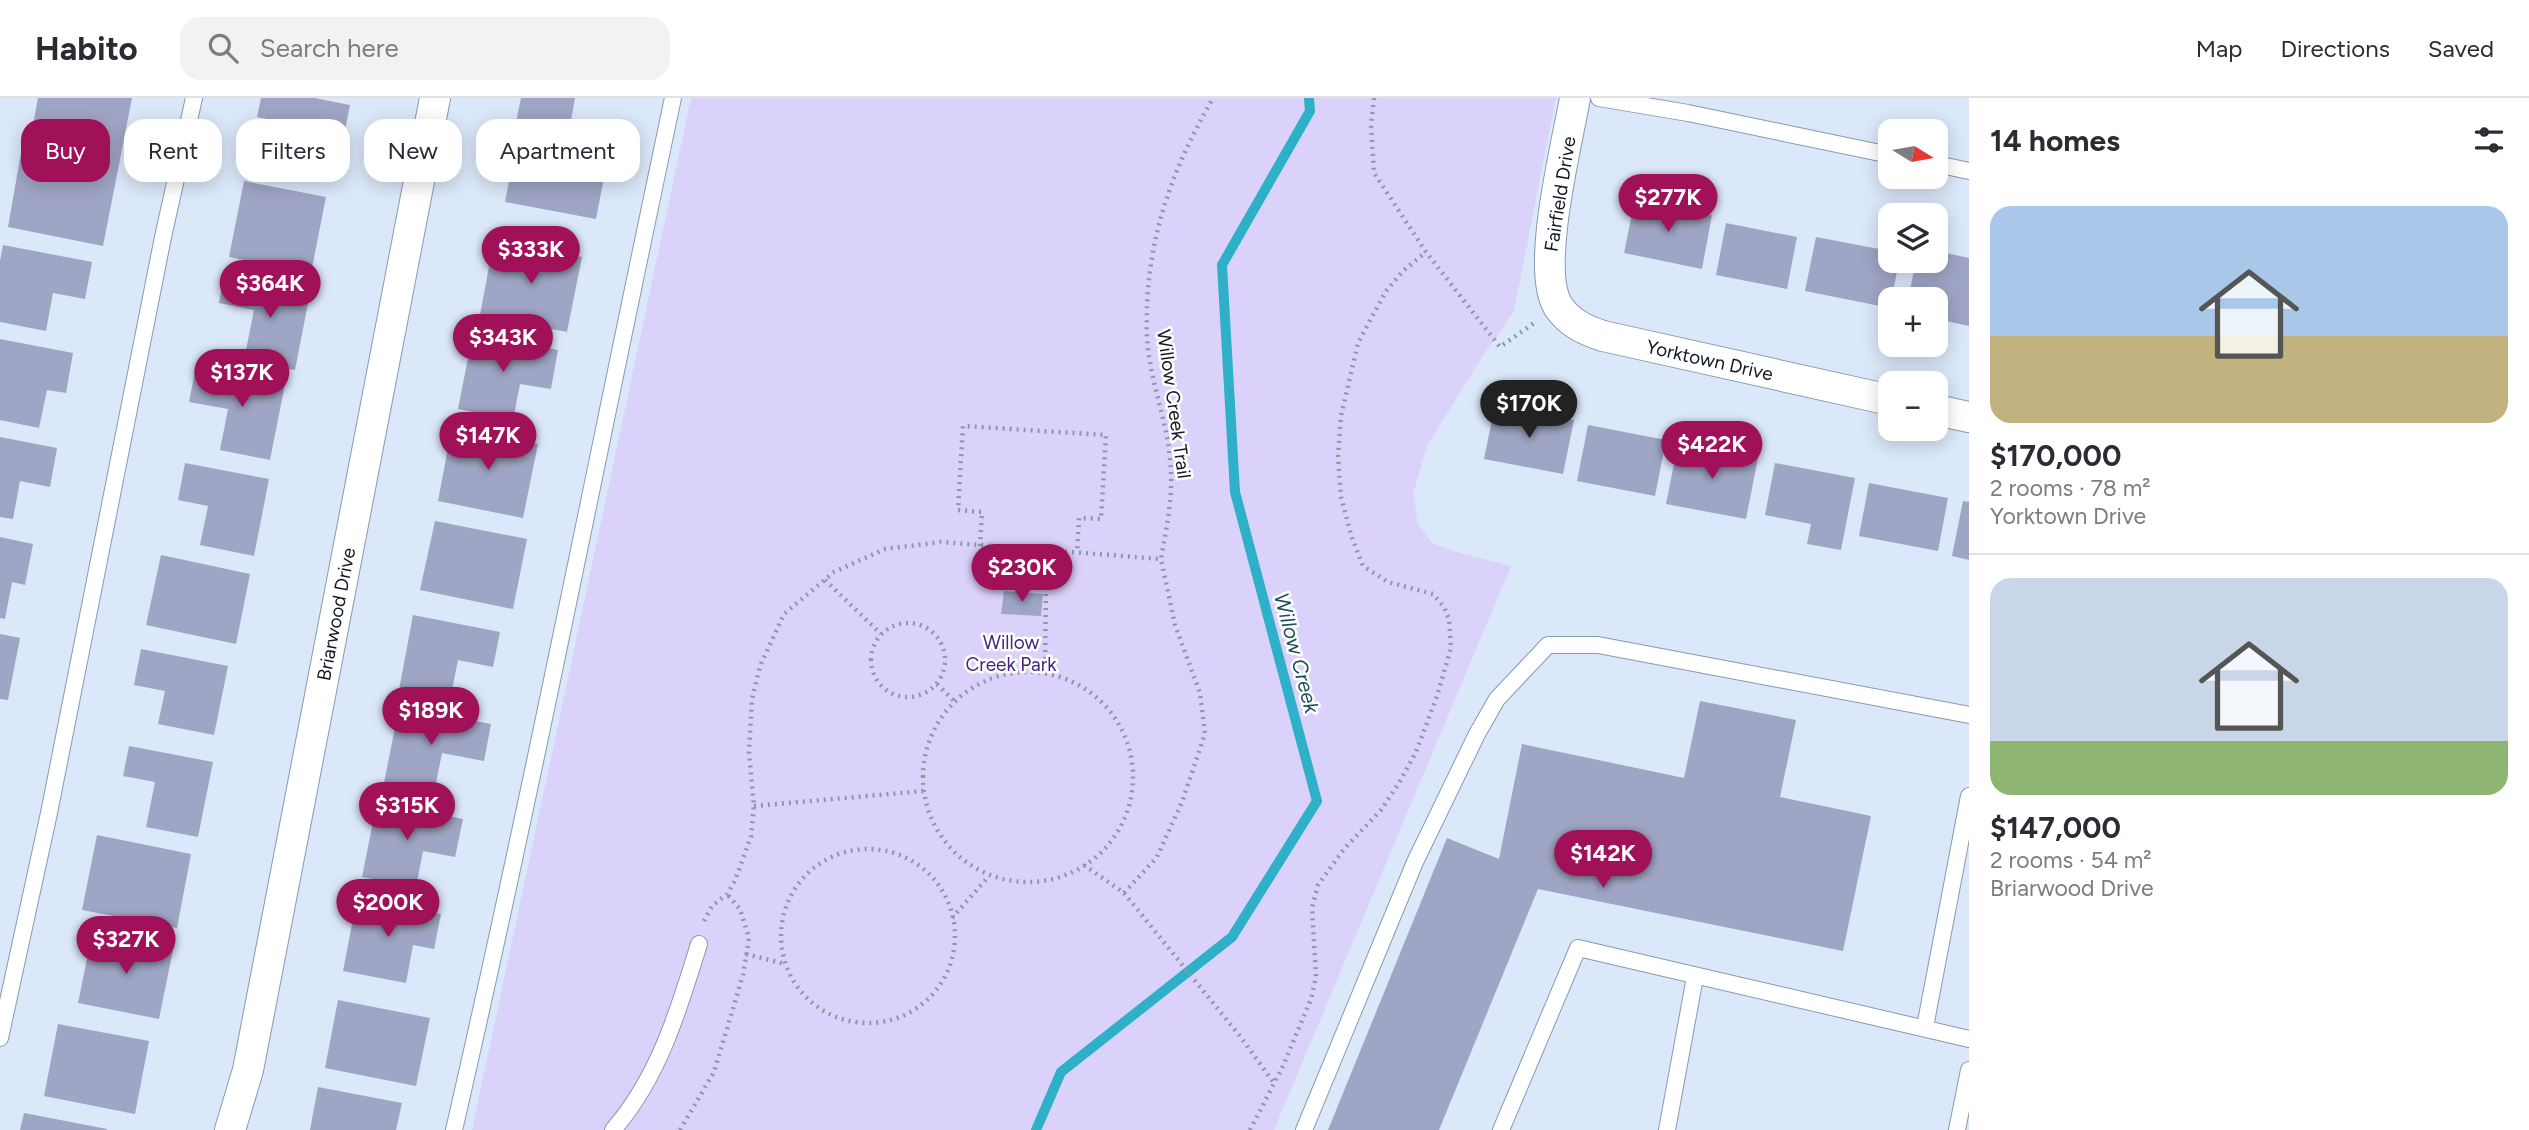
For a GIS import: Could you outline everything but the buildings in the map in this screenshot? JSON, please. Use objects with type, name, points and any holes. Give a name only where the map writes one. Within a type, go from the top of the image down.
[{"type":"street","name":"Briarwood Drive","points":[[230,1130],[248,1070],[435,98]]},
{"type":"street","name":"Fairfield Drive","points":[[1555,298],[1550,240],[1575,98]]},
{"type":"street","name":"Yorktown Drive","points":[[1555,298],[1582,329],[1602,336],[1878,397]]},
{"type":"street","points":[[1948,413],[1969,417]]},
{"type":"lane","points":[[0,1038],[49,813],[163,237],[194,98]]},
{"type":"lane","points":[[454,1130],[545,722],[613,380],[673,98]]},
{"type":"lane","points":[[1599,98],[1688,113],[1878,153]]},
{"type":"lane","points":[[1948,167],[1969,172]]},
{"type":"lane","points":[[1304,1130],[1415,862],[1477,734],[1497,699],[1548,645],[1598,645],[1969,715]]},
{"type":"lane","points":[[1925,1027],[1969,796]]},
{"type":"lane","points":[[613,1130],[626,1115],[656,1064],[678,1010],[699,944]]},
{"type":"lane","points":[[1501,1130],[1578,948],[1969,1039]]},
{"type":"lane","points":[[1668,1130],[1695,977]]},
{"type":"lane","points":[[1957,1130],[1969,1070]]},
{"type":"path","name":"Willow Creek Trail","points":[[1124,893],[1157,857],[1182,802],[1205,734],[1200,693],[1175,625],[1161,559],[1172,489],[1170,457],[1147,338],[1149,269],[1159,219],[1182,154],[1213,98]]},
{"type":"path","points":[[1374,98],[1371,125],[1374,173],[1426,252],[1500,347],[1555,298]]},
{"type":"path","points":[[1250,1130],[1304,1020],[1311,999],[1315,977],[1312,908],[1318,885],[1344,849],[1381,810],[1399,783],[1416,752],[1451,648],[1449,619],[1444,607],[1433,594],[1388,582],[1363,566],[1341,497],[1338,456],[1341,416],[1359,342],[1386,291],[1403,271],[1426,252]]},
{"type":"path","points":[[980,546],[982,512],[958,510],[963,426],[1106,435],[1101,519],[1079,518],[1077,553]]},
{"type":"path","points":[[699,944],[704,920],[712,906],[727,894],[735,881],[751,836],[754,806],[749,752],[752,699],[760,666],[785,614],[825,580],[846,565],[885,549],[942,542],[1161,559]]},
{"type":"path","points":[[989,547],[1007,582],[1046,585]]},
{"type":"path","points":[[1045,673],[1046,585],[1064,551]]},
{"type":"path","points":[[825,580],[881,634]]},
{"type":"path","points":[[904,622],[916,623],[933,631],[945,654],[943,673],[936,684],[926,692],[909,697],[896,696],[878,684],[870,659],[873,646],[881,634],[891,626],[904,622]]},
{"type":"path","points":[[1015,673],[1045,673],[1072,681],[1102,702],[1121,727],[1132,764],[1133,784],[1121,828],[1102,851],[1065,876],[1025,883],[989,876],[967,864],[950,848],[935,828],[924,791],[925,757],[936,728],[955,702],[980,684],[1015,673]]},
{"type":"path","points":[[936,684],[955,702]]},
{"type":"path","points":[[754,806],[924,791]]},
{"type":"path","points":[[865,849],[880,850],[909,859],[933,878],[949,904],[952,919],[954,950],[944,979],[925,1003],[899,1018],[869,1024],[850,1023],[822,1012],[799,991],[785,964],[781,924],[791,895],[809,871],[835,855],[865,849]]},
{"type":"path","points":[[1084,865],[1124,893],[1142,913],[1274,1083]]},
{"type":"path","points":[[952,919],[989,876]]},
{"type":"path","points":[[680,1130],[714,1072],[743,975],[749,938],[740,909],[727,894]]},
{"type":"path","points":[[746,954],[785,964]]},
{"type":"green space","name":"Willow Creek Park","points":[[691,98],[1556,98],[1514,311],[1427,446],[1413,494],[1418,524],[1432,543],[1511,566],[1274,1130],[472,1130]]},
{"type":"waterway","name":"Willow Creek","points":[[1036,1130],[1061,1072],[1232,937],[1317,801],[1235,492],[1222,265],[1310,111],[1309,98]]}]
